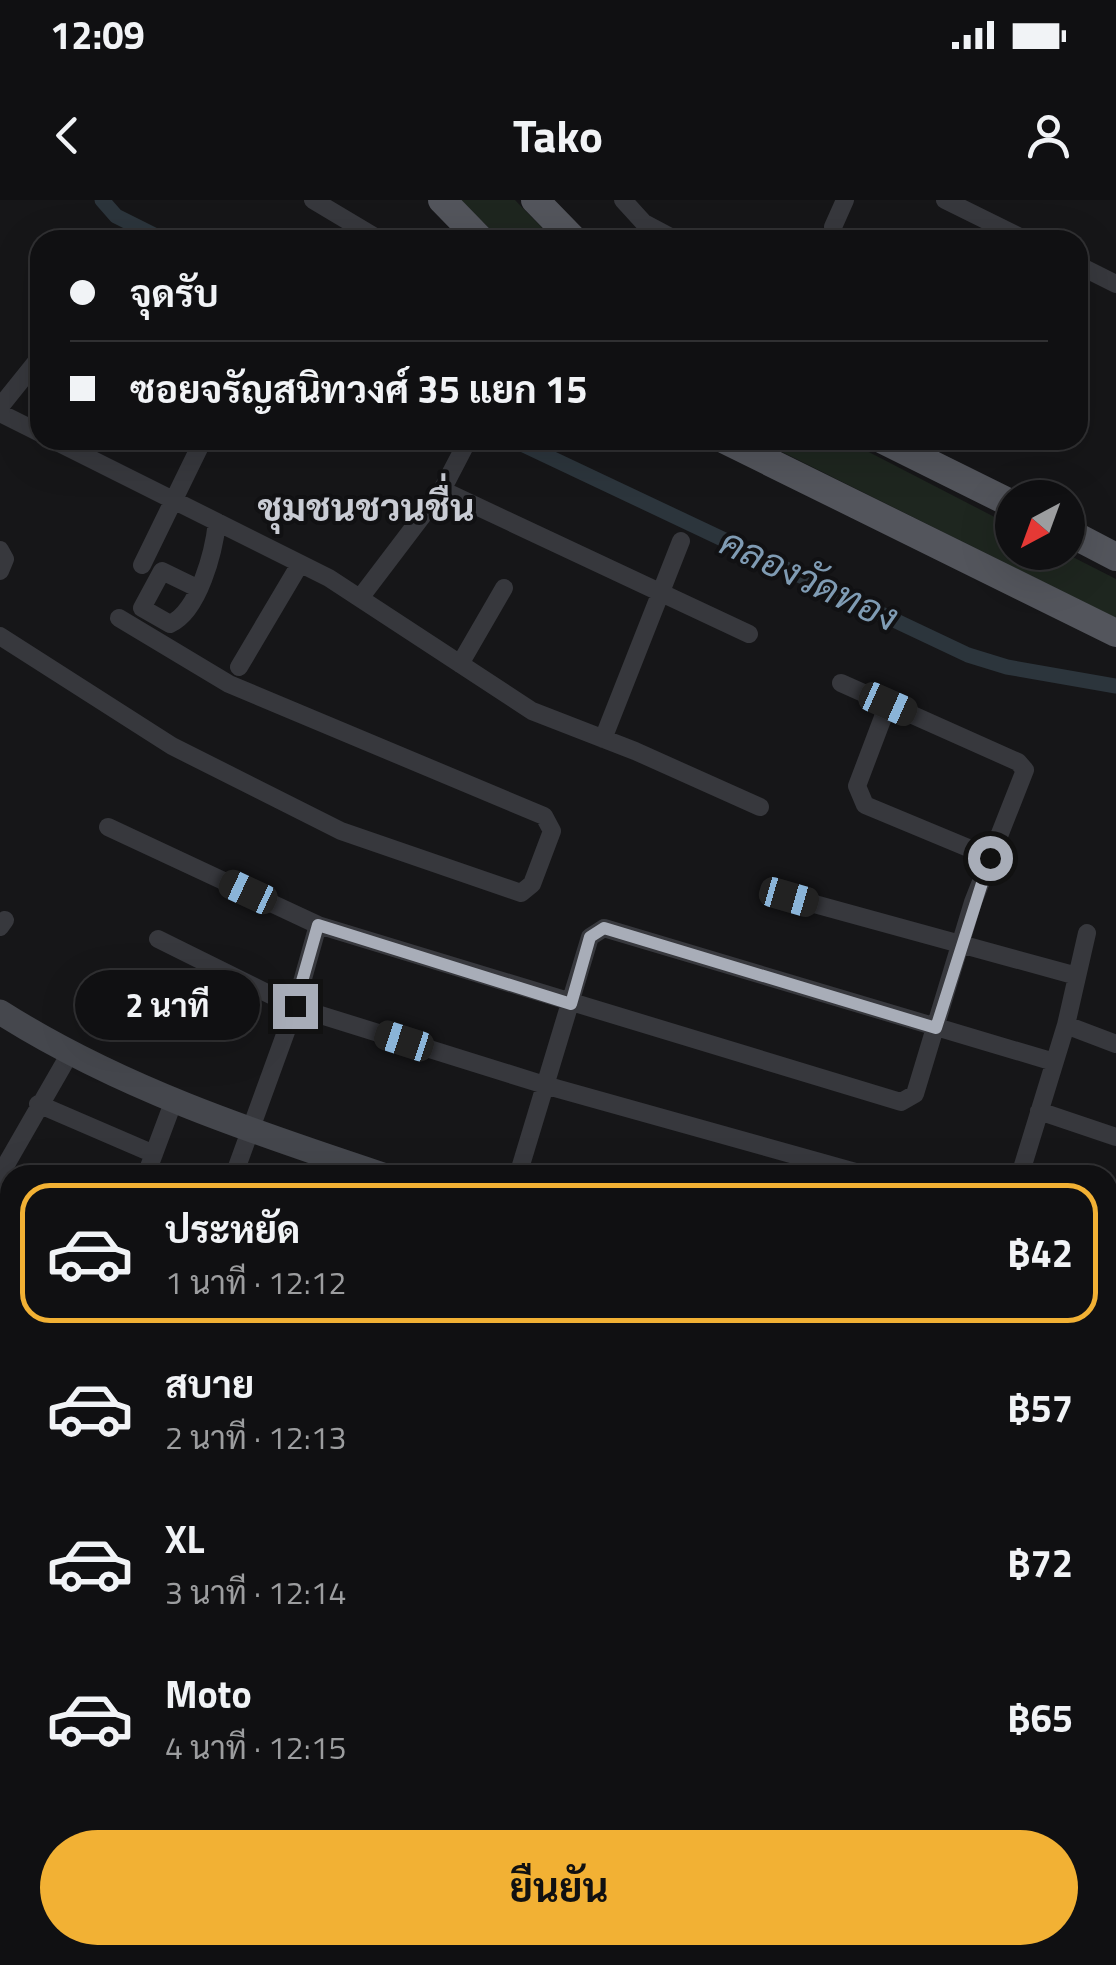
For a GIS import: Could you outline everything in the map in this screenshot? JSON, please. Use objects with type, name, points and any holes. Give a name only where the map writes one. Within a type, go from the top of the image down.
[{"type":"main road","points":[[442,200],[471,230]]},
{"type":"main road","points":[[535,200],[564,230]]},
{"type":"main road","points":[[745,450],[1116,633]]},
{"type":"main road","points":[[904,450],[995,494]]},
{"type":"main road","points":[[1085,529],[1116,542]]},
{"type":"main road","points":[[1085,541],[1116,557]]},
{"type":"main road","points":[[948,553],[1116,652]]},
{"type":"street","points":[[313,200],[363,230]]},
{"type":"street","points":[[623,200],[644,223],[657,230]]},
{"type":"street","points":[[832,226],[845,200]]},
{"type":"street","points":[[945,200],[1006,230]]},
{"type":"street","points":[[1088,270],[1116,284]]},
{"type":"street","points":[[30,371],[0,410],[30,427]]},
{"type":"street","points":[[73,450],[360,598],[532,712],[760,808]]},
{"type":"street","points":[[142,565],[199,450]]},
{"type":"street","points":[[360,598],[442,490],[463,450]]},
{"type":"street","points":[[442,490],[748,634]]},
{"type":"street","points":[[197,588],[213,558],[217,522]]},
{"type":"street","points":[[603,739],[681,542]]},
{"type":"street","points":[[0,550],[5,559],[0,571]]},
{"type":"street","points":[[239,667],[300,564]]},
{"type":"street","points":[[460,664],[504,588]]},
{"type":"street","points":[[0,636],[172,746],[341,830],[520,893],[532,884],[552,831],[544,816],[229,684],[119,618]]},
{"type":"street","points":[[108,827],[318,925],[901,1102],[915,1094],[960,946],[1025,770],[1018,762],[841,683]]},
{"type":"street","points":[[888,704],[857,786],[858,797],[864,805],[990,858]]},
{"type":"street","points":[[789,897],[1077,976]]},
{"type":"street","points":[[238,1165],[295,1006],[318,925]]},
{"type":"street","points":[[521,1165],[590,937],[604,928],[1054,1062]]},
{"type":"street","points":[[1023,1165],[1066,1026],[1087,934]]},
{"type":"street","points":[[158,940],[295,1006],[548,1086],[830,1165]]},
{"type":"street","points":[[0,1012],[69,1055],[252,1132],[353,1165]]},
{"type":"street","points":[[1066,1026],[1116,1044]]},
{"type":"street","points":[[5,1165],[69,1055]]},
{"type":"street","points":[[150,1165],[174,1100]]},
{"type":"street","points":[[38,1104],[154,1154]]},
{"type":"street","points":[[1040,1111],[1116,1137]]},
{"type":"shaded area","points":[[461,200],[515,200],[544,230],[491,230]]},
{"type":"shaded area","points":[[778,450],[864,450],[995,517],[995,558]]},
{"type":"shaded area","points":[[1085,563],[1116,579],[1116,618],[1019,570],[1085,570]]},
{"type":"waterway","name":"คลองวัดทอง","points":[[102,200],[116,216],[144,230]]},
{"type":"waterway","name":"คลองวัดทอง","points":[[534,450],[968,655],[1007,667],[1116,686]]},
{"type":"district","name":"ชุมชนชวนชื่น","points":[[366,508]]},
{"type":"route","points":[[295,1006],[318,925],[571,1004],[590,937],[604,928],[936,1028],[990,858]]}]
